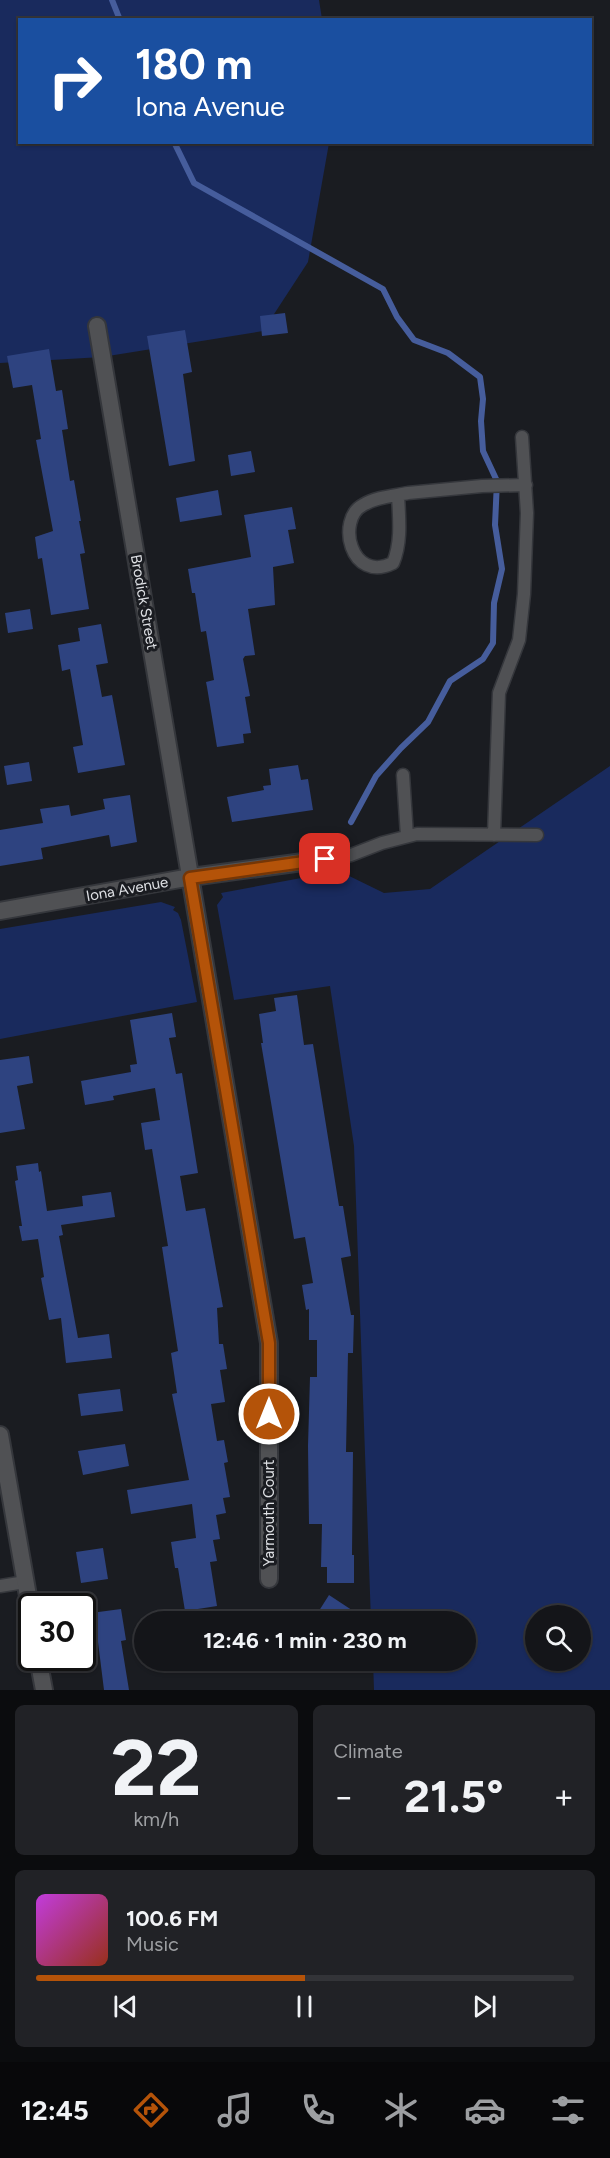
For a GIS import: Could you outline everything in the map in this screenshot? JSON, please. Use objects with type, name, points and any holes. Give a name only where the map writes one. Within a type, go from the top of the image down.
[{"type":"street","name":"Brodick Street","points":[[97,326],[190,878]]},
{"type":"street","name":"Iona Avenue","points":[[0,912],[190,878],[325,859]]},
{"type":"street","name":"Yarmouth Court","points":[[190,878],[269,1343],[269,1580]]},
{"type":"street","points":[[0,1435],[27,1593]]},
{"type":"street","points":[[40,1671],[44,1690]]},
{"type":"lane","points":[[494,835],[499,693],[519,640],[527,537],[522,437]]},
{"type":"lane","points":[[398,495],[397,555],[393,562],[384,567],[371,567],[359,560],[352,551],[351,520],[360,506],[398,495],[483,486],[526,485]]},
{"type":"lane","points":[[403,775],[407,836]]},
{"type":"lane","points":[[325,859],[351,855],[407,836],[456,833],[537,835]]},
{"type":"lane","points":[[0,1586],[25,1582]]},
{"type":"shaded area","points":[[0,0],[319,0],[322,18],[18,18],[18,144],[329,144],[308,262],[263,331],[102,357],[0,363]]},
{"type":"shaded area","points":[[610,766],[610,1690],[374,1690],[373,1671],[476,1671],[476,1611],[371,1611],[354,1146],[330,986],[234,1000],[217,905],[223,897],[221,893],[339,871],[384,893],[430,889]]},
{"type":"shaded area","points":[[161,902],[175,907],[173,910],[178,913],[181,920],[197,1002],[0,1039],[0,929]]},
{"type":"building","points":[[285,313],[288,333],[262,336],[260,316]]},
{"type":"building","points":[[185,330],[192,372],[183,374],[195,461],[169,466],[147,336]]},
{"type":"building","points":[[49,349],[56,391],[62,390],[68,429],[62,430],[70,481],[74,480],[81,521],[79,521],[85,553],[80,554],[89,609],[51,615],[42,558],[38,559],[35,537],[53,531],[36,440],[41,439],[32,385],[13,388],[7,356]]},
{"type":"building","points":[[251,451],[255,472],[231,476],[228,455]]},
{"type":"building","points":[[218,490],[222,515],[180,522],[176,498]]},
{"type":"building","points":[[292,507],[296,529],[288,530],[294,563],[273,567],[275,605],[248,609],[255,655],[245,656],[243,659],[250,696],[245,697],[251,733],[243,734],[244,743],[217,747],[206,682],[214,680],[206,631],[201,632],[195,593],[192,593],[188,569],[251,557],[244,515]]},
{"type":"building","points":[[30,609],[33,629],[8,633],[5,613]]},
{"type":"building","points":[[101,624],[108,663],[96,665],[102,697],[112,695],[125,765],[78,773],[73,747],[83,745],[70,669],[62,671],[58,645],[80,641],[78,628]]},
{"type":"building","points":[[29,762],[32,781],[7,785],[4,766]]},
{"type":"building","points":[[298,765],[301,780],[308,779],[313,810],[232,822],[227,797],[264,790],[263,786],[271,785],[269,769]]},
{"type":"building","points":[[130,795],[137,842],[111,847],[109,835],[41,848],[43,859],[0,866],[0,830],[43,823],[40,809],[69,805],[71,816],[105,809],[103,799]]},
{"type":"building","points":[[297,995],[304,1045],[313,1044],[339,1206],[343,1206],[351,1256],[341,1258],[351,1315],[354,1315],[353,1353],[348,1353],[346,1452],[353,1452],[354,1583],[327,1583],[327,1567],[321,1567],[322,1524],[309,1524],[310,1377],[317,1377],[317,1340],[309,1340],[309,1309],[306,1310],[302,1285],[313,1283],[305,1237],[294,1239],[261,1043],[263,1043],[259,1014],[276,1011],[274,998]]},
{"type":"building","points":[[172,1013],[176,1037],[169,1038],[176,1074],[182,1073],[198,1173],[180,1176],[186,1211],[205,1208],[223,1307],[217,1308],[219,1344],[223,1344],[227,1369],[220,1370],[225,1402],[211,1404],[217,1441],[224,1440],[228,1462],[224,1463],[230,1497],[223,1498],[226,1513],[216,1515],[220,1539],[213,1540],[217,1561],[210,1562],[217,1606],[185,1611],[171,1542],[196,1538],[192,1504],[131,1514],[127,1490],[189,1480],[172,1394],[177,1393],[171,1353],[178,1351],[162,1247],[168,1246],[152,1149],[145,1150],[141,1123],[160,1120],[155,1088],[113,1096],[114,1100],[85,1105],[81,1081],[131,1072],[130,1065],[137,1064],[130,1020]]},
{"type":"building","points":[[29,1056],[33,1083],[17,1086],[25,1129],[0,1133],[0,1060]]},
{"type":"building","points":[[38,1163],[47,1211],[83,1206],[82,1196],[111,1192],[115,1217],[61,1225],[63,1235],[59,1236],[78,1338],[109,1334],[112,1358],[66,1363],[61,1318],[49,1320],[41,1278],[44,1277],[38,1239],[22,1241],[15,1181],[18,1180],[16,1166]]},
{"type":"building","points":[[120,1389],[123,1411],[81,1416],[78,1394]]},
{"type":"building","points":[[125,1444],[129,1466],[83,1475],[78,1451]]},
{"type":"building","points":[[103,1548],[108,1579],[81,1583],[76,1552]]},
{"type":"building","points":[[329,1595],[353,1611],[319,1611]]},
{"type":"building","points":[[121,1609],[126,1640],[121,1641],[129,1690],[104,1690],[96,1634],[96,1612]]},
{"type":"waterway","points":[[112,0],[119,18]]},
{"type":"waterway","points":[[175,144],[194,183],[383,289],[397,317],[414,340],[448,353],[480,377],[483,399],[481,421],[483,451],[497,481],[495,525],[502,569],[494,603],[493,643],[483,659],[450,681],[428,722],[376,776],[351,822]]},
{"type":"route","points":[[269,1414],[269,1343],[190,878],[325,859]]}]
